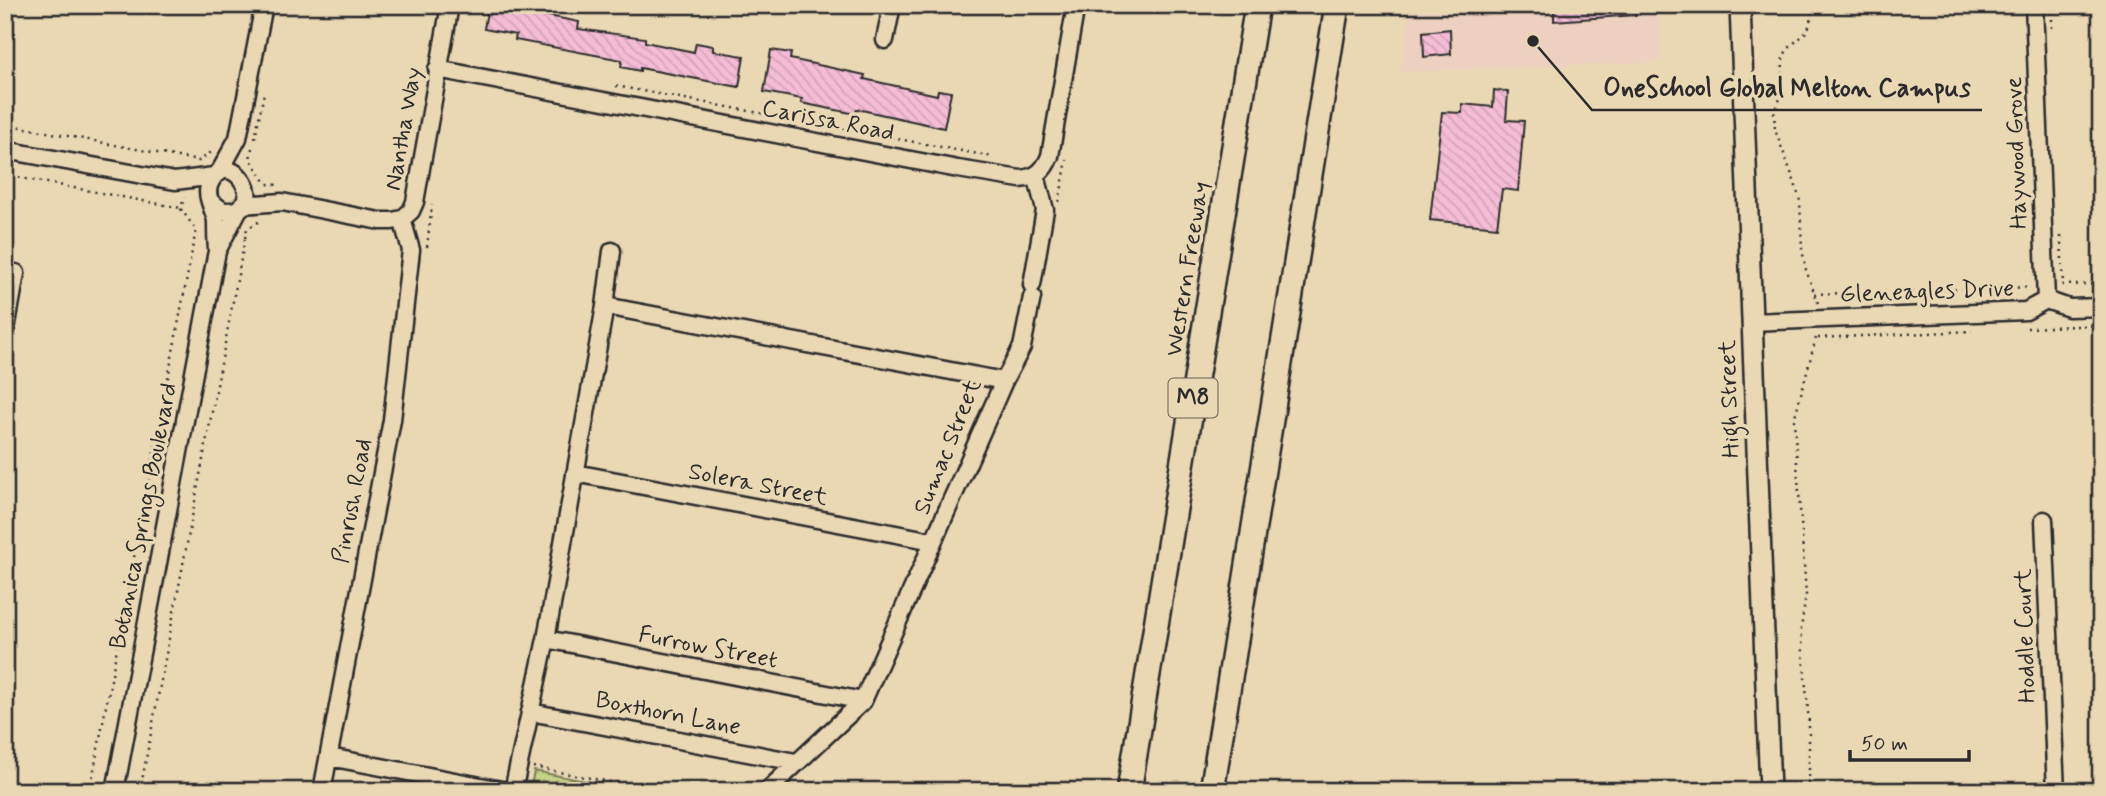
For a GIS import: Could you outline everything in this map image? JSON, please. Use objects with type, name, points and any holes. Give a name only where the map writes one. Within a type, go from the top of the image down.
[{"type":"highway","name":"Western Freeway","points":[[1129,791],[1257,5]]},
{"type":"highway","points":[[1212,791],[1337,5]]},
{"type":"main road","name":"High Street","points":[[1740,5],[1770,791]]},
{"type":"street","points":[[210,200],[208,188],[238,138],[264,5]]},
{"type":"street","name":"Nantha Way","points":[[241,206],[282,202],[380,221],[402,219],[411,211],[415,204],[450,5]]},
{"type":"street","points":[[885,40],[892,5]]},
{"type":"street","points":[[1004,381],[1022,347],[1045,210],[1036,175],[1046,166],[1050,156],[1076,5]]},
{"type":"street","name":"Haywood Grove","points":[[2034,5],[2045,293]]},
{"type":"street","name":"Carissa Road","points":[[437,69],[958,169],[1020,179],[1036,175]]},
{"type":"street","points":[[5,150],[175,181],[210,200],[223,211],[230,211],[241,206],[247,194],[238,138]]},
{"type":"street","points":[[175,181],[233,172],[244,180]]},
{"type":"street","name":"Nantha Way","points":[[244,180],[282,202]]},
{"type":"street","name":"Botanica Springs Boulevard","points":[[115,791],[217,251],[215,218],[210,200]]},
{"type":"street","name":"Botanica Springs Boulevard","points":[[217,251],[241,206]]},
{"type":"street","name":"Pinrush Road","points":[[323,791],[400,365],[411,250],[402,219]]},
{"type":"street","points":[[513,791],[546,639],[605,306],[612,251]]},
{"type":"street","points":[[5,335],[17,273]]},
{"type":"street","name":"Gleneagles Drive","points":[[1751,323],[2026,311],[2045,293],[2069,308],[2101,307]]},
{"type":"street","name":"Sumac Street","points":[[605,306],[1004,381],[863,701],[767,791]]},
{"type":"street","name":"Solera Street","points":[[575,473],[933,541]]},
{"type":"street","name":"Hoddle Court","points":[[2044,520],[2056,791]]},
{"type":"street","name":"Furrow Street","points":[[546,639],[863,701]]},
{"type":"street","name":"Boxthorn Lane","points":[[530,712],[796,762]]},
{"type":"street","points":[[329,757],[507,791]]},
{"type":"path","points":[[1809,791],[1809,723],[1801,629],[1806,594],[1794,420],[1809,360],[1818,338],[1818,302],[1813,294],[1802,250],[1800,201],[1788,161],[1776,134],[1774,117],[1782,95],[1783,57],[1812,23],[1811,5]]},
{"type":"path","points":[[615,86],[997,158]]},
{"type":"path","points":[[5,124],[189,159]]},
{"type":"path","points":[[5,175],[181,209]]},
{"type":"path","points":[[415,204],[431,209]]},
{"type":"path","points":[[90,791],[196,230]]},
{"type":"path","points":[[140,791],[245,238]]},
{"type":"path","points":[[1813,294],[2045,293],[2101,284]]},
{"type":"path","points":[[2019,328],[2101,325]]},
{"type":"path","points":[[1818,338],[1979,330]]},
{"type":"path","points":[[519,764],[657,791]]},
{"type":"shaded area","points":[[1411,5],[1660,5],[1661,62],[1400,72]]},
{"type":"green space","points":[[534,771],[636,791],[530,791]]},
{"type":"building","points":[[1554,5],[1634,5],[1635,15],[1554,21]]},
{"type":"building","points":[[487,11],[519,16],[520,11],[544,15],[579,22],[578,29],[645,38],[645,42],[694,52],[696,43],[713,46],[713,51],[744,56],[739,87],[640,68],[640,71],[621,67],[622,60],[515,40],[516,35],[484,29]]},
{"type":"building","points":[[1450,29],[1451,54],[1424,57],[1423,32]]},
{"type":"building","points":[[771,50],[791,53],[790,59],[865,75],[864,79],[937,95],[938,90],[951,92],[944,128],[857,109],[856,114],[801,103],[802,99],[764,92]]},
{"type":"building","points":[[1494,90],[1508,92],[1506,120],[1524,121],[1518,191],[1502,189],[1497,227],[1430,220],[1442,112],[1462,113],[1462,104],[1493,107]]},
{"type":"place","name":"OneSchool Global Melton Campus","points":[[1533,41]]}]
